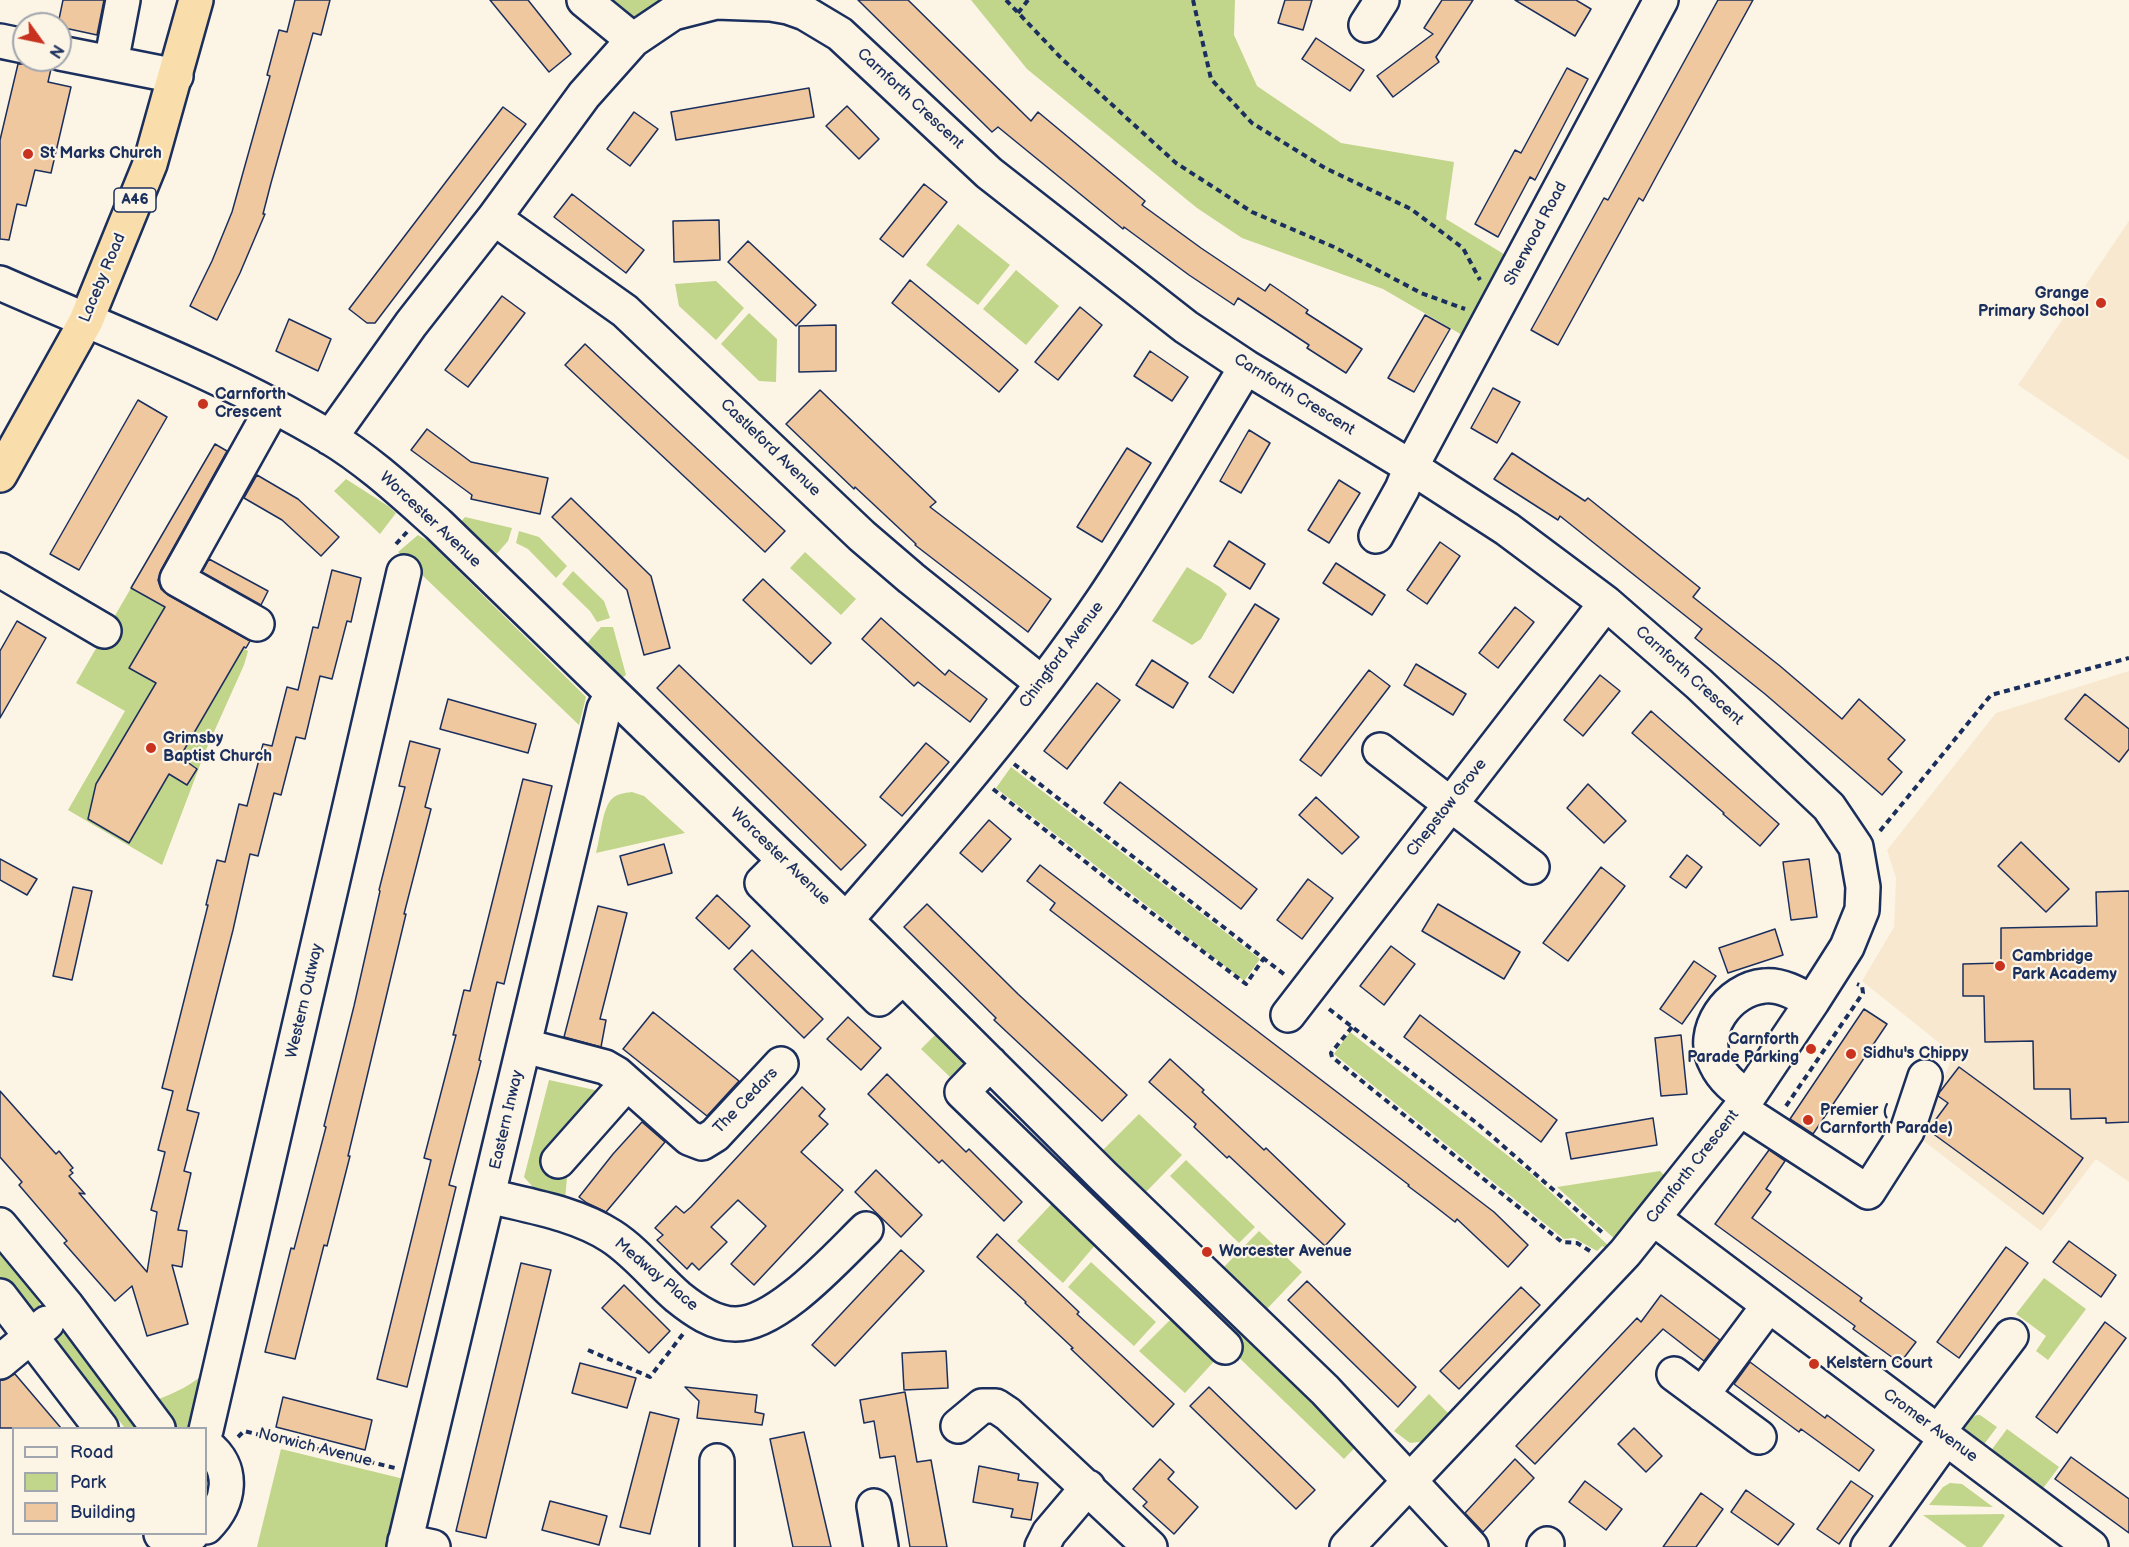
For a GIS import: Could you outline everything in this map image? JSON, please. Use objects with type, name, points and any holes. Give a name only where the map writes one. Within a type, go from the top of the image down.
[{"type":"highway","name":"Laceby Road","points":[[0,475],[86,321],[150,164],[196,0]]},
{"type":"street","points":[[111,63],[123,0]]},
{"type":"street","points":[[584,0],[633,40]]},
{"type":"street","name":"Sherwood Road","points":[[1376,536],[1402,489],[1495,301],[1660,0]]},
{"type":"street","name":"Carnforth Crescent","points":[[330,438],[411,324],[494,218],[584,95],[633,40],[673,13],[716,2],[788,4],[840,34],[989,173],[1186,327],[1246,367],[1411,467],[1507,529],[1606,603],[1699,684],[1829,807],[1856,847],[1863,886],[1862,909],[1847,947],[1834,969],[1744,1103],[1613,1266],[1347,1547]]},
{"type":"street","points":[[72,55],[176,76]]},
{"type":"street","name":"Castleford Avenue","points":[[494,218],[625,311],[862,536],[910,578],[1042,683]]},
{"type":"street","name":"Worcester Avenue","points":[[0,283],[180,360],[330,438],[378,472],[424,512],[846,920],[990,1064],[1325,1390],[1471,1547]]},
{"type":"street","name":"Chingford Avenue","points":[[846,920],[940,812],[1042,683],[1102,600],[1152,525],[1246,367]]},
{"type":"street","points":[[257,624],[177,579],[273,407]]},
{"type":"street","points":[[0,570],[104,630]]},
{"type":"street","name":"Western Outway","points":[[209,1444],[404,572]]},
{"type":"street","name":"Chepstow Grove","points":[[1288,1015],[1606,603]]},
{"type":"street","name":"Eastern Inway","points":[[414,1545],[422,1474],[604,709],[612,694]]},
{"type":"street","points":[[1380,750],[1532,867]]},
{"type":"street","points":[[784,861],[762,883],[879,999],[903,976]]},
{"type":"street","points":[[1812,1002],[1790,990],[1765,986],[1746,990],[1728,1003],[1717,1017],[1711,1037],[1714,1062],[1744,1103],[1770,1129],[1868,1192],[1907,1131],[1925,1077]]},
{"type":"street","name":"The Cedars","points":[[525,1046],[605,1067],[617,1074],[689,1138],[702,1143],[715,1135],[781,1064]]},
{"type":"street","points":[[990,1064],[962,1092],[1225,1347]]},
{"type":"street","points":[[558,1161],[627,1083]]},
{"type":"street","name":"Medway Place","points":[[489,1196],[572,1218],[599,1229],[612,1237],[679,1298],[696,1310],[715,1320],[735,1324],[756,1321],[787,1302],[866,1229]]},
{"type":"street","points":[[1108,1233],[1134,1205]]},
{"type":"street","name":"Cromer Avenue","points":[[1653,1218],[2091,1547]]},
{"type":"street","points":[[0,1225],[67,1306],[157,1427]]},
{"type":"street","points":[[0,1296],[99,1427]]},
{"type":"street","points":[[1702,1395],[1768,1305]]},
{"type":"street","points":[[0,1362],[67,1306]]},
{"type":"street","points":[[1868,1547],[2011,1336]]},
{"type":"street","points":[[1674,1374],[1759,1437]]},
{"type":"street","points":[[958,1426],[982,1406],[996,1406],[1008,1414],[1088,1487],[1150,1547]]},
{"type":"street","points":[[207,1526],[217,1516],[224,1501],[226,1485],[224,1470],[209,1444]]},
{"type":"street","points":[[717,1461],[717,1547]]},
{"type":"street","points":[[1042,1547],[1048,1533],[1088,1487]]},
{"type":"street","points":[[874,1506],[881,1547]]},
{"type":"path","points":[[1006,0],[1062,59],[1176,163],[1252,212],[1334,248],[1421,293],[1465,309],[1495,301],[1463,248],[1411,209],[1325,168],[1252,123],[1211,78],[1193,0]]},
{"type":"path","points":[[1018,12],[1028,0]]},
{"type":"path","points":[[404,572],[390,550],[424,512]]},
{"type":"path","points":[[1856,847],[1872,842],[1991,694],[2129,658]]},
{"type":"path","points":[[971,772],[1246,984],[1264,958]]},
{"type":"path","points":[[1770,1129],[1863,993],[1862,986],[1834,969]]},
{"type":"path","points":[[1352,1027],[1332,1053],[1332,1057],[1562,1242],[1577,1242],[1613,1266]]},
{"type":"path","points":[[588,1350],[650,1377],[687,1328],[696,1310]]},
{"type":"path","name":"Norwich Avenue","points":[[209,1444],[243,1431],[422,1474]]},
{"type":"shaded area","name":"Grange Primary School","points":[[2129,221],[2129,460],[2018,385]]},
{"type":"shaded area","name":"Cambridge Park Academy","points":[[2129,671],[2129,1182],[2096,1159],[2041,1231],[1921,1139],[1953,1054],[1862,981],[1894,927],[1896,878],[1887,850],[1996,713]]},
{"type":"green space","points":[[595,0],[683,0],[630,25]]},
{"type":"green space","points":[[971,0],[1235,0],[1234,35],[1257,86],[1341,143],[1454,162],[1446,219],[1512,259],[1469,339],[1383,289],[1242,238],[1197,208],[1027,69]]},
{"type":"green space","points":[[958,224],[1010,265],[978,305],[926,265]]},
{"type":"green space","points":[[1016,270],[1059,306],[1026,345],[983,309]]},
{"type":"green space","points":[[716,281],[744,308],[716,340],[679,306],[675,284]]},
{"type":"green space","points":[[749,313],[777,339],[776,382],[759,381],[721,344]]},
{"type":"green space","points":[[346,479],[396,513],[380,534],[334,491]]},
{"type":"green space","points":[[465,517],[512,528],[508,541],[493,558],[457,526]]},
{"type":"green space","points":[[519,531],[539,537],[567,566],[556,578],[528,549],[516,543]]},
{"type":"green space","points":[[418,535],[428,541],[586,697],[579,725],[398,552]]},
{"type":"green space","points":[[805,552],[856,599],[841,615],[790,568]]},
{"type":"green space","points":[[1187,567],[1220,587],[1227,594],[1201,639],[1192,645],[1152,621]]},
{"type":"green space","points":[[573,571],[604,601],[610,618],[597,622],[590,611],[562,584]]},
{"type":"green space","points":[[131,588],[248,651],[244,665],[205,752],[162,865],[68,810],[125,711],[76,683]]},
{"type":"green space","points":[[601,627],[613,627],[626,675],[617,681],[583,648]]},
{"type":"green space","points":[[1011,767],[1260,959],[1244,981],[996,788]]},
{"type":"green space","points":[[632,792],[644,796],[685,833],[596,853],[607,806],[617,795]]},
{"type":"green space","points":[[940,1030],[968,1058],[950,1077],[921,1049]]},
{"type":"green space","points":[[1350,1032],[1530,1173],[1610,1247],[1608,1249],[1602,1246],[1597,1251],[1574,1238],[1564,1239],[1334,1054]]},
{"type":"green space","points":[[549,1080],[604,1092],[568,1166],[565,1200],[538,1193],[524,1177]]},
{"type":"green space","points":[[1139,1114],[1182,1155],[1146,1192],[1103,1150]]},
{"type":"green space","points":[[1186,1160],[1255,1227],[1239,1243],[1170,1176]]},
{"type":"green space","points":[[1660,1171],[1668,1179],[1617,1241],[1557,1187]]},
{"type":"green space","points":[[1056,1199],[1096,1244],[1063,1283],[1017,1241]]},
{"type":"green space","points":[[1259,1231],[1302,1272],[1266,1310],[1223,1268]]},
{"type":"green space","points":[[1153,1238],[1363,1439],[1344,1459],[1228,1347],[1239,1334],[1146,1245]]},
{"type":"green space","points":[[0,1254],[38,1298],[41,1309],[32,1314],[0,1279]]},
{"type":"green space","points":[[1091,1262],[1156,1322],[1134,1346],[1068,1287]]},
{"type":"green space","points":[[2044,1278],[2086,1309],[2048,1360],[2036,1351],[2046,1336],[2016,1314]]},
{"type":"green space","points":[[1172,1318],[1218,1357],[1185,1393],[1139,1351]]},
{"type":"green space","points":[[58,1326],[142,1427],[124,1427],[51,1337]]},
{"type":"green space","points":[[209,1370],[193,1427],[170,1427],[156,1400],[197,1380]]},
{"type":"green space","points":[[1429,1394],[1453,1418],[1427,1441],[1410,1443],[1394,1431]]},
{"type":"green space","points":[[1977,1415],[1997,1427],[1982,1447],[1961,1433]]},
{"type":"green space","points":[[2007,1429],[2059,1467],[2041,1491],[1990,1452]]},
{"type":"green space","points":[[281,1449],[404,1479],[387,1547],[257,1547]]},
{"type":"green space","points":[[1950,1483],[1962,1484],[1993,1507],[1929,1505],[1943,1487]]},
{"type":"green space","points":[[2003,1514],[2005,1516],[1982,1547],[1967,1547],[1923,1515]]},
{"type":"building","points":[[63,0],[104,0],[97,35],[72,30],[72,12],[60,12]]},
{"type":"building","points":[[295,0],[330,0],[321,35],[313,33],[271,183],[263,214],[265,214],[217,320],[190,306],[232,212],[270,76],[267,75],[279,30],[287,32]]},
{"type":"building","points":[[490,0],[528,0],[571,54],[549,72]]},
{"type":"building","points":[[858,0],[908,0],[1031,121],[1038,112],[1145,201],[1142,205],[1265,291],[1270,284],[1308,310],[1306,313],[1362,349],[1346,373],[1307,348],[1309,345],[1238,298],[1234,305],[1124,227],[1123,229],[998,127],[992,132]]},
{"type":"building","points":[[1285,0],[1312,0],[1303,30],[1278,23]]},
{"type":"building","points":[[1442,0],[1473,0],[1436,57],[1439,62],[1393,97],[1377,76],[1433,34],[1424,28]]},
{"type":"building","points":[[1515,0],[1576,0],[1591,9],[1575,36]]},
{"type":"building","points":[[1718,0],[1753,0],[1643,201],[1639,198],[1558,345],[1531,330],[1604,198],[1608,200]]},
{"type":"building","points":[[1316,38],[1364,70],[1350,91],[1302,59]]},
{"type":"building","points":[[1567,68],[1588,79],[1535,180],[1530,177],[1498,237],[1475,224],[1515,150],[1521,153]]},
{"type":"building","name":"St Marks Church","points":[[16,72],[50,72],[48,82],[71,87],[51,173],[35,170],[26,206],[17,204],[9,240],[0,239],[0,140]]},
{"type":"building","points":[[809,88],[814,117],[676,140],[671,112]]},
{"type":"building","points":[[847,106],[879,139],[859,159],[826,126]]},
{"type":"building","points":[[503,107],[526,124],[375,323],[367,323],[349,309]]},
{"type":"building","points":[[634,112],[658,129],[630,166],[607,149]]},
{"type":"building","points":[[924,184],[947,202],[903,257],[880,239]]},
{"type":"building","points":[[572,194],[644,250],[626,273],[554,217]]},
{"type":"building","points":[[719,220],[720,260],[674,262],[673,221]]},
{"type":"building","points":[[748,241],[816,305],[796,326],[728,262]]},
{"type":"building","points":[[910,280],[1018,370],[999,392],[892,303]]},
{"type":"building","points":[[502,296],[525,313],[468,387],[445,370]]},
{"type":"building","points":[[1080,307],[1102,325],[1058,380],[1035,362]]},
{"type":"building","points":[[1425,315],[1450,329],[1414,392],[1388,378]]},
{"type":"building","points":[[289,319],[331,339],[318,371],[276,351]]},
{"type":"building","points":[[836,325],[836,371],[799,372],[799,326]]},
{"type":"building","points":[[585,344],[785,531],[765,552],[565,365]]},
{"type":"building","points":[[1150,351],[1188,377],[1172,401],[1134,376]]},
{"type":"building","points":[[1493,388],[1520,402],[1497,443],[1471,428]]},
{"type":"building","points":[[820,390],[936,502],[930,507],[1051,599],[1028,632],[915,545],[786,424]]},
{"type":"building","points":[[138,400],[167,417],[79,570],[50,554]]},
{"type":"building","points":[[427,429],[471,462],[548,478],[540,514],[471,499],[472,495],[411,450]]},
{"type":"building","points":[[1249,430],[1270,443],[1241,493],[1220,481]]},
{"type":"building","name":"Grimsby Baptist Church","points":[[215,444],[227,451],[161,570],[158,580],[161,589],[168,595],[250,641],[246,648],[244,647],[180,757],[197,769],[187,785],[169,774],[129,843],[88,819],[96,784],[156,683],[129,668],[165,607],[131,588]]},
{"type":"building","points":[[1127,448],[1151,463],[1102,542],[1077,527]]},
{"type":"building","points":[[1512,453],[1585,501],[1588,498],[1700,588],[1693,597],[1842,719],[1859,699],[1905,740],[1888,759],[1902,772],[1882,795],[1765,694],[1695,638],[1702,629],[1560,516],[1558,520],[1494,479]]},
{"type":"building","points":[[257,475],[298,499],[339,537],[321,556],[282,520],[244,498]]},
{"type":"building","points":[[1339,480],[1360,493],[1329,543],[1308,530]]},
{"type":"building","points":[[571,498],[651,576],[670,648],[644,655],[627,590],[552,517]]},
{"type":"building","points":[[1229,541],[1265,564],[1250,589],[1214,566]]},
{"type":"building","points":[[1440,542],[1460,556],[1427,604],[1407,590]]},
{"type":"building","points":[[209,559],[268,591],[261,605],[202,572]]},
{"type":"building","points":[[1336,563],[1385,595],[1372,615],[1323,583]]},
{"type":"building","points":[[332,570],[361,578],[351,622],[347,621],[332,679],[320,676],[305,739],[296,737],[281,795],[274,793],[258,856],[250,854],[187,1110],[199,1113],[184,1171],[191,1173],[178,1230],[187,1231],[182,1267],[172,1265],[188,1324],[147,1336],[132,1286],[115,1301],[64,1243],[67,1241],[19,1185],[22,1182],[0,1157],[0,1091],[56,1154],[59,1151],[73,1168],[70,1170],[73,1173],[69,1176],[85,1194],[79,1193],[147,1272],[157,1212],[151,1210],[165,1152],[158,1150],[173,1091],[162,1088],[208,905],[206,905],[217,860],[225,862],[239,804],[247,806],[263,744],[272,746],[287,687],[298,690],[313,627],[318,628]]},
{"type":"building","points":[[763,579],[831,643],[811,664],[743,600]]},
{"type":"building","points":[[1255,604],[1279,619],[1233,693],[1209,677]]},
{"type":"building","points":[[1515,607],[1534,622],[1498,668],[1479,653]]},
{"type":"building","points":[[881,618],[945,675],[949,670],[987,699],[970,722],[918,682],[914,686],[862,639]]},
{"type":"building","points":[[17,621],[46,638],[0,718],[0,651]]},
{"type":"building","points":[[1152,660],[1188,683],[1173,708],[1136,685]]},
{"type":"building","points":[[1416,664],[1466,694],[1453,715],[1404,685]]},
{"type":"building","points":[[679,665],[866,845],[841,870],[657,688]]},
{"type":"building","points":[[1369,670],[1390,686],[1321,776],[1300,760]]},
{"type":"building","points":[[1600,675],[1620,691],[1583,736],[1564,720]]},
{"type":"building","points":[[1097,683],[1120,700],[1067,769],[1044,751]]},
{"type":"building","points":[[2085,694],[2129,729],[2129,749],[2119,762],[2065,719]]},
{"type":"building","points":[[448,699],[536,724],[528,753],[440,729]]},
{"type":"building","points":[[1651,711],[1779,824],[1760,846],[1632,733]]},
{"type":"building","points":[[410,741],[440,749],[425,807],[431,809],[404,914],[406,914],[348,1156],[350,1156],[327,1246],[324,1245],[295,1359],[265,1352],[291,1248],[294,1249],[326,1127],[324,1126],[405,787],[399,786]]},
{"type":"building","points":[[926,743],[949,762],[902,816],[880,797]]},
{"type":"building","points":[[523,779],[552,786],[504,984],[497,982],[479,1060],[481,1061],[449,1185],[456,1187],[407,1387],[377,1379],[431,1160],[424,1158],[456,1035],[453,1035],[464,990],[470,991]]},
{"type":"building","points":[[1120,782],[1257,889],[1241,909],[1104,803]]},
{"type":"building","points":[[1588,784],[1626,821],[1604,843],[1567,808]]},
{"type":"building","points":[[1316,797],[1359,837],[1342,854],[1299,815]]},
{"type":"building","points":[[989,820],[1011,839],[982,872],[960,853]]},
{"type":"building","points":[[2021,842],[2069,889],[2046,912],[1998,866]]},
{"type":"building","points":[[664,844],[672,873],[628,885],[620,856]]},
{"type":"building","points":[[1687,855],[1702,867],[1686,888],[1670,877]]},
{"type":"building","points":[[0,859],[37,879],[27,895],[0,880]]},
{"type":"building","points":[[1809,859],[1817,917],[1791,920],[1783,862]]},
{"type":"building","points":[[1040,865],[1494,1212],[1528,1245],[1508,1267],[1457,1219],[1455,1222],[1050,910],[1055,903],[1027,881]]},
{"type":"building","points":[[1601,867],[1625,886],[1568,961],[1543,943]]},
{"type":"building","points":[[1308,879],[1333,898],[1302,939],[1277,920]]},
{"type":"building","points":[[73,887],[92,891],[72,980],[53,976]]},
{"type":"building","points":[[2129,891],[2129,1122],[2106,1123],[2106,1118],[2071,1119],[2070,1089],[2034,1089],[2033,1041],[1985,1042],[1984,996],[1963,996],[1963,964],[2001,963],[2001,928],[2097,926],[2096,892]]},
{"type":"building","points":[[717,895],[750,926],[729,949],[696,918]]},
{"type":"building","points":[[927,904],[1018,994],[1127,1095],[1102,1121],[994,1020],[996,1018],[904,927]]},
{"type":"building","points":[[1438,904],[1520,952],[1504,979],[1422,931]]},
{"type":"building","points":[[598,906],[627,913],[600,1019],[606,1020],[601,1047],[564,1037]]},
{"type":"building","points":[[1775,929],[1783,955],[1728,973],[1719,948]]},
{"type":"building","points":[[1391,946],[1415,964],[1384,1005],[1360,986]]},
{"type":"building","points":[[752,950],[823,1019],[804,1038],[734,969]]},
{"type":"building","points":[[1694,961],[1716,976],[1682,1024],[1660,1009]]},
{"type":"building","points":[[1864,1009],[1887,1024],[1813,1134],[1790,1119]]},
{"type":"building","points":[[653,1012],[739,1081],[707,1116],[623,1049]]},
{"type":"building","points":[[1420,1015],[1557,1120],[1541,1142],[1404,1037]]},
{"type":"building","points":[[848,1017],[881,1048],[861,1070],[827,1039]]},
{"type":"building","points":[[1681,1035],[1687,1094],[1661,1096],[1655,1038]]},
{"type":"building","points":[[1170,1059],[1204,1090],[1202,1092],[1264,1150],[1266,1148],[1345,1224],[1325,1246],[1229,1156],[1227,1158],[1194,1127],[1196,1124],[1149,1082]]},
{"type":"building","points":[[1959,1067],[2083,1158],[2043,1214],[1928,1130],[1948,1103],[1938,1096],[1939,1093]]},
{"type":"building","points":[[887,1074],[966,1152],[969,1149],[1022,1202],[1004,1221],[942,1160],[939,1163],[868,1094]]},
{"type":"building","points":[[802,1087],[825,1109],[819,1116],[828,1124],[801,1152],[843,1190],[754,1285],[731,1264],[766,1226],[738,1200],[711,1227],[727,1242],[699,1270],[692,1263],[687,1269],[657,1240],[663,1235],[655,1228],[676,1206],[684,1213],[691,1207]]},
{"type":"building","points":[[1653,1118],[1657,1145],[1571,1159],[1566,1133]]},
{"type":"building","points":[[642,1122],[665,1142],[606,1212],[579,1197],[613,1154]]},
{"type":"building","points":[[1769,1150],[1785,1161],[1766,1189],[1771,1192],[1752,1218],[1862,1298],[1860,1301],[1916,1342],[1900,1363],[1853,1329],[1855,1326],[1715,1224]]},
{"type":"building","points":[[876,1170],[922,1215],[901,1237],[855,1192]]},
{"type":"building","points":[[997,1234],[1079,1312],[1077,1314],[1174,1404],[1153,1427],[977,1257]]},
{"type":"building","points":[[2069,1241],[2116,1275],[2101,1297],[2053,1262]]},
{"type":"building","points":[[2006,1247],[2028,1263],[1959,1358],[1937,1342]]},
{"type":"building","points":[[901,1250],[924,1271],[835,1366],[812,1345]]},
{"type":"building","points":[[521,1263],[551,1270],[486,1538],[456,1531]]},
{"type":"building","points":[[1307,1281],[1416,1387],[1398,1407],[1288,1300]]},
{"type":"building","points":[[624,1285],[670,1331],[649,1353],[602,1308]]},
{"type":"building","points":[[1521,1287],[1540,1305],[1459,1389],[1440,1371]]},
{"type":"building","points":[[1661,1295],[1720,1340],[1704,1361],[1663,1329],[1535,1464],[1516,1446],[1637,1318],[1641,1322]]},
{"type":"building","points":[[2105,1322],[2126,1338],[2057,1433],[2036,1417]]},
{"type":"building","points":[[946,1351],[948,1388],[904,1390],[902,1353]]},
{"type":"building","points":[[1750,1362],[1825,1418],[1827,1415],[1874,1450],[1859,1471],[1801,1429],[1799,1432],[1734,1384]]},
{"type":"building","points":[[580,1363],[636,1378],[627,1408],[572,1393]]},
{"type":"building","points":[[15,1374],[60,1427],[0,1428],[0,1380]]},
{"type":"building","points":[[685,1387],[757,1395],[755,1412],[764,1414],[762,1425],[697,1418],[699,1401]]},
{"type":"building","points":[[1209,1387],[1315,1490],[1296,1509],[1190,1406]]},
{"type":"building","points":[[905,1392],[917,1462],[931,1460],[947,1547],[910,1547],[895,1456],[880,1458],[874,1421],[864,1423],[860,1400]]},
{"type":"building","points":[[283,1397],[372,1420],[365,1450],[276,1427]]},
{"type":"building","points":[[650,1412],[679,1419],[650,1534],[620,1527]]},
{"type":"building","points":[[1634,1428],[1662,1456],[1646,1472],[1618,1444]]},
{"type":"building","points":[[804,1432],[831,1547],[793,1547],[770,1439]]},
{"type":"building","points":[[2071,1457],[2129,1499],[2129,1533],[2055,1479]]},
{"type":"building","points":[[1160,1459],[1174,1472],[1168,1479],[1198,1507],[1174,1534],[1143,1506],[1147,1502],[1133,1489]]},
{"type":"building","points":[[1515,1459],[1534,1478],[1483,1532],[1465,1513]]},
{"type":"building","points":[[979,1466],[1019,1474],[1018,1480],[1038,1483],[1031,1520],[1011,1517],[1013,1509],[973,1502]]},
{"type":"building","points":[[1585,1481],[1622,1509],[1606,1530],[1569,1502]]},
{"type":"building","points":[[1851,1481],[1873,1496],[1839,1544],[1817,1529]]},
{"type":"building","points":[[1746,1490],[1794,1524],[1778,1545],[1731,1512]]},
{"type":"building","points":[[1701,1493],[1723,1509],[1696,1547],[1663,1547]]},
{"type":"building","points":[[550,1501],[607,1516],[599,1545],[542,1530]]},
{"type":"place","name":"St Marks Church","points":[[28,154]]},
{"type":"place","name":"Grange Primary School","points":[[2101,303]]},
{"type":"place","name":"Carnforth Crescent","points":[[203,404]]},
{"type":"place","name":"Grimsby Baptist Church","points":[[151,748]]},
{"type":"place","name":"Cambridge Park Academy","points":[[2000,966]]},
{"type":"place","name":"Carnforth Parade Parking","points":[[1811,1049]]},
{"type":"place","name":"Sidhu's Chippy","points":[[1851,1054]]},
{"type":"place","name":"Premier ( Carnforth Parade)","points":[[1808,1120]]},
{"type":"place","name":"Worcester Avenue","points":[[1207,1252]]},
{"type":"place","name":"Kelstern Court","points":[[1814,1364]]}]
